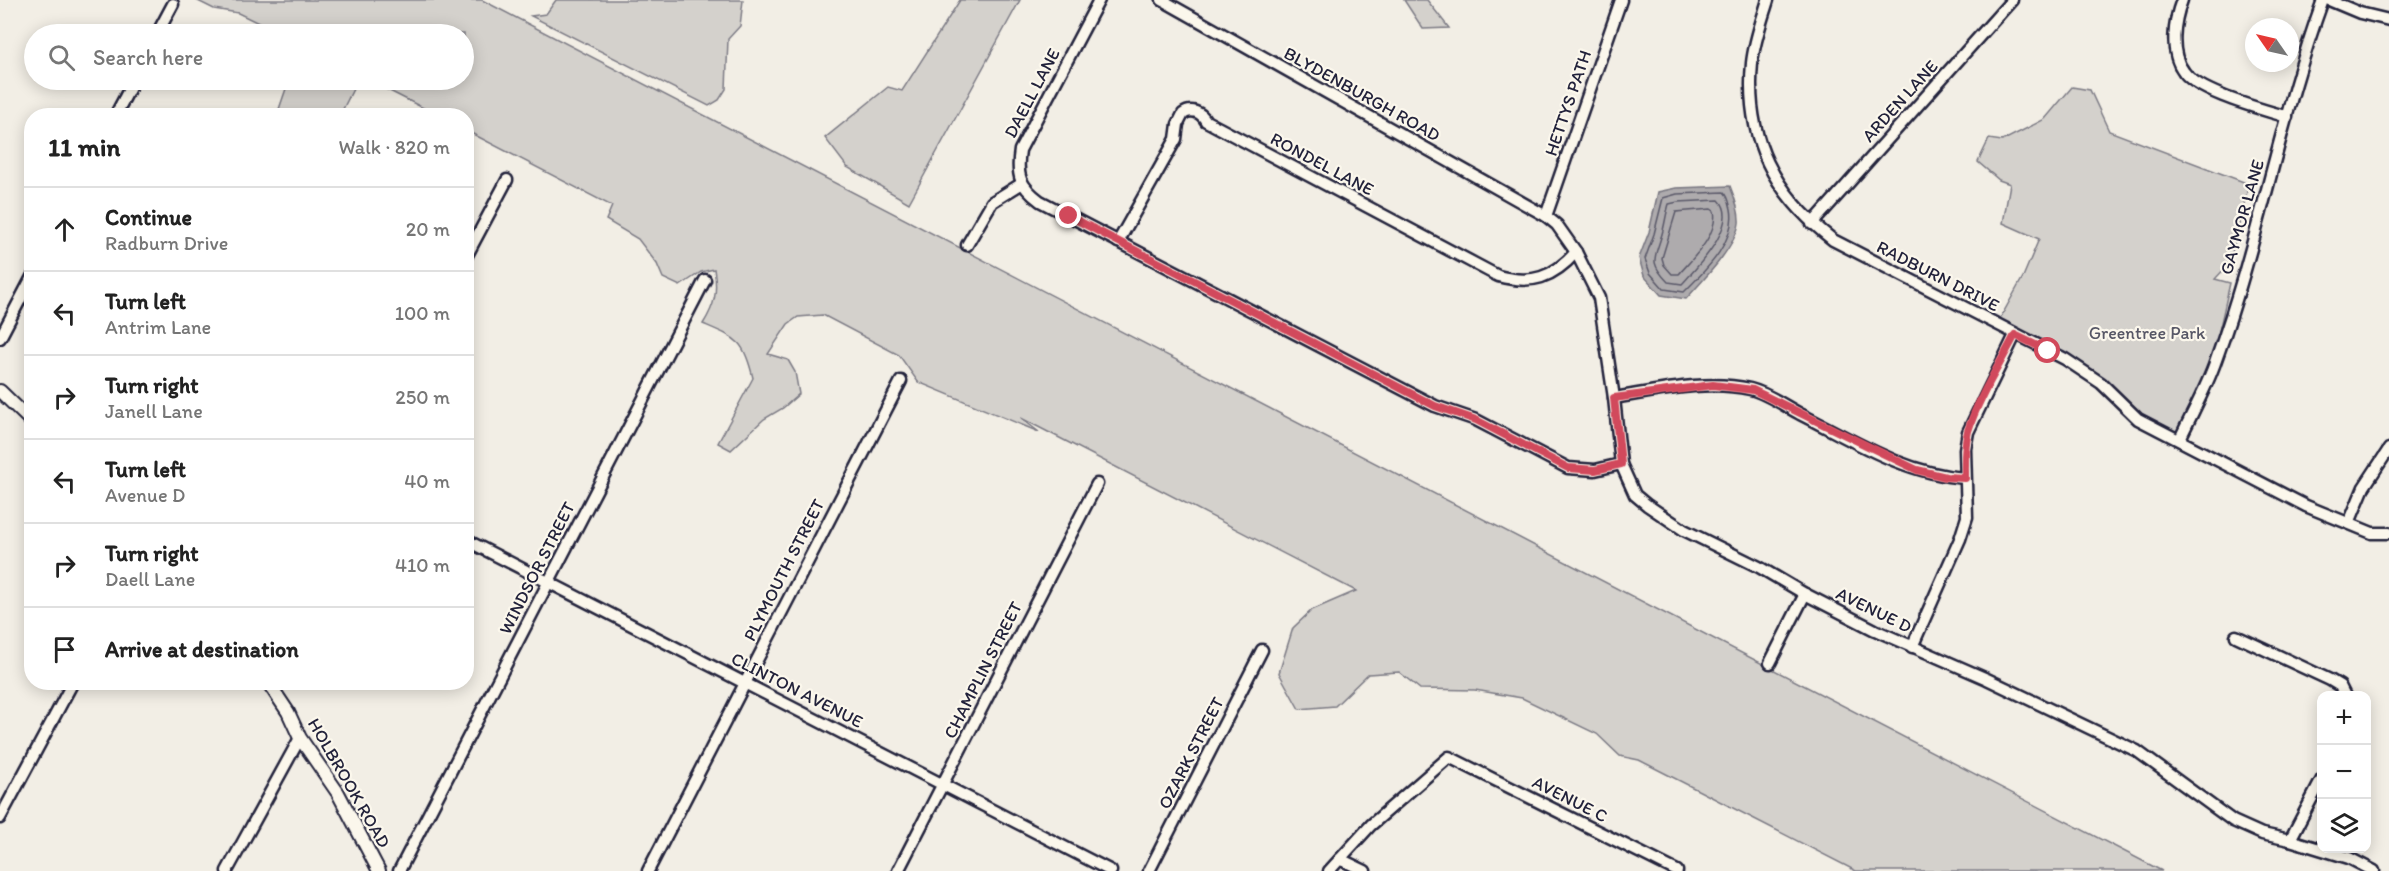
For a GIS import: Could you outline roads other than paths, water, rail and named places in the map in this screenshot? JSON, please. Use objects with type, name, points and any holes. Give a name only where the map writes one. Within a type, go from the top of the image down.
[{"type":"street","name":"DAELL LANE","points":[[1021,184],[1020,150],[1099,0]]},
{"type":"street","name":"BLYDENBURGH ROAD","points":[[1162,0],[1546,216]]},
{"type":"street","name":"HETTYS PATH","points":[[1546,216],[1621,0]]},
{"type":"street","name":"RADBURN DRIVE","points":[[1768,0],[1752,60],[1750,87],[1753,118],[1764,155],[1774,178],[1786,196],[1812,224],[1833,240],[2015,335],[2066,359],[2101,382],[2138,419],[2306,506],[2372,533],[2389,533]]},
{"type":"street","name":"ARDEN LANE","points":[[1812,224],[2012,0]]},
{"type":"street","points":[[2182,0],[2175,18],[2174,34],[2177,53],[2184,72],[2204,88],[2287,117]]},
{"type":"street","name":"GAYMOR LANE","points":[[2180,439],[2216,362],[2264,205],[2304,51],[2323,0]]},
{"type":"street","points":[[2329,0],[2360,13],[2389,20]]},
{"type":"street","points":[[162,24],[173,3]]},
{"type":"street","points":[[119,108],[129,90]]},
{"type":"street","name":"RONDEL LANE","points":[[1118,242],[1176,139],[1178,124],[1183,114],[1192,111],[1201,115],[1206,121],[1498,276],[1512,280],[1537,279],[1563,265],[1576,252]]},
{"type":"street","points":[[474,242],[507,180]]},
{"type":"street","points":[[967,245],[992,202],[1021,184],[1040,201],[1435,406],[1476,420],[1555,462],[1582,470],[1595,470],[1621,464]]},
{"type":"street","name":"AVENUE D","points":[[1546,216],[1557,225],[1576,252],[1599,298],[1621,464],[1635,495],[1662,517],[1760,567],[1804,594],[1912,647],[1993,681],[2137,751],[2233,821],[2262,834],[2349,858],[2374,871]]},
{"type":"street","name":"WINDSOR STREET","points":[[399,871],[705,280]]},
{"type":"street","points":[[0,338],[24,292]]},
{"type":"street","points":[[1912,647],[1960,539],[1966,518],[1965,449],[1968,432],[1977,409],[2015,335]]},
{"type":"street","name":"PLYMOUTH STREET","points":[[648,871],[901,381]]},
{"type":"street","points":[[1614,398],[1713,385],[1753,390],[1917,470],[1946,477],[1965,478]]},
{"type":"street","points":[[0,391],[24,414]]},
{"type":"street","points":[[2349,523],[2364,487],[2389,449]]},
{"type":"street","name":"CHAMPLIN STREET","points":[[898,871],[1097,484]]},
{"type":"street","name":"CLINTON AVENUE","points":[[474,544],[1112,871]]},
{"type":"street","points":[[1770,663],[1804,594]]},
{"type":"street","points":[[2236,636],[2330,680],[2340,686],[2342,691]]},
{"type":"street","name":"OZARK STREET","points":[[1149,871],[1262,650]]},
{"type":"street","points":[[0,818],[69,690]]},
{"type":"street","name":"HOLBROOK ROAD","points":[[273,690],[288,712],[300,738],[338,794],[379,871]]},
{"type":"street","points":[[227,871],[300,738]]},
{"type":"street","name":"AVENUE C","points":[[1340,859],[1371,825],[1449,757],[1677,871]]},
{"type":"street","points":[[2290,840],[2317,789]]},
{"type":"street","points":[[1329,871],[1340,859],[1365,871]]},
{"type":"water","points":[[1730,186],[1739,218],[1737,232],[1732,242],[1686,299],[1661,295],[1644,276],[1639,258],[1649,232],[1658,192],[1676,188]]},
{"type":"park label","name":"Greentree Park","points":[[2147,333]]}]
